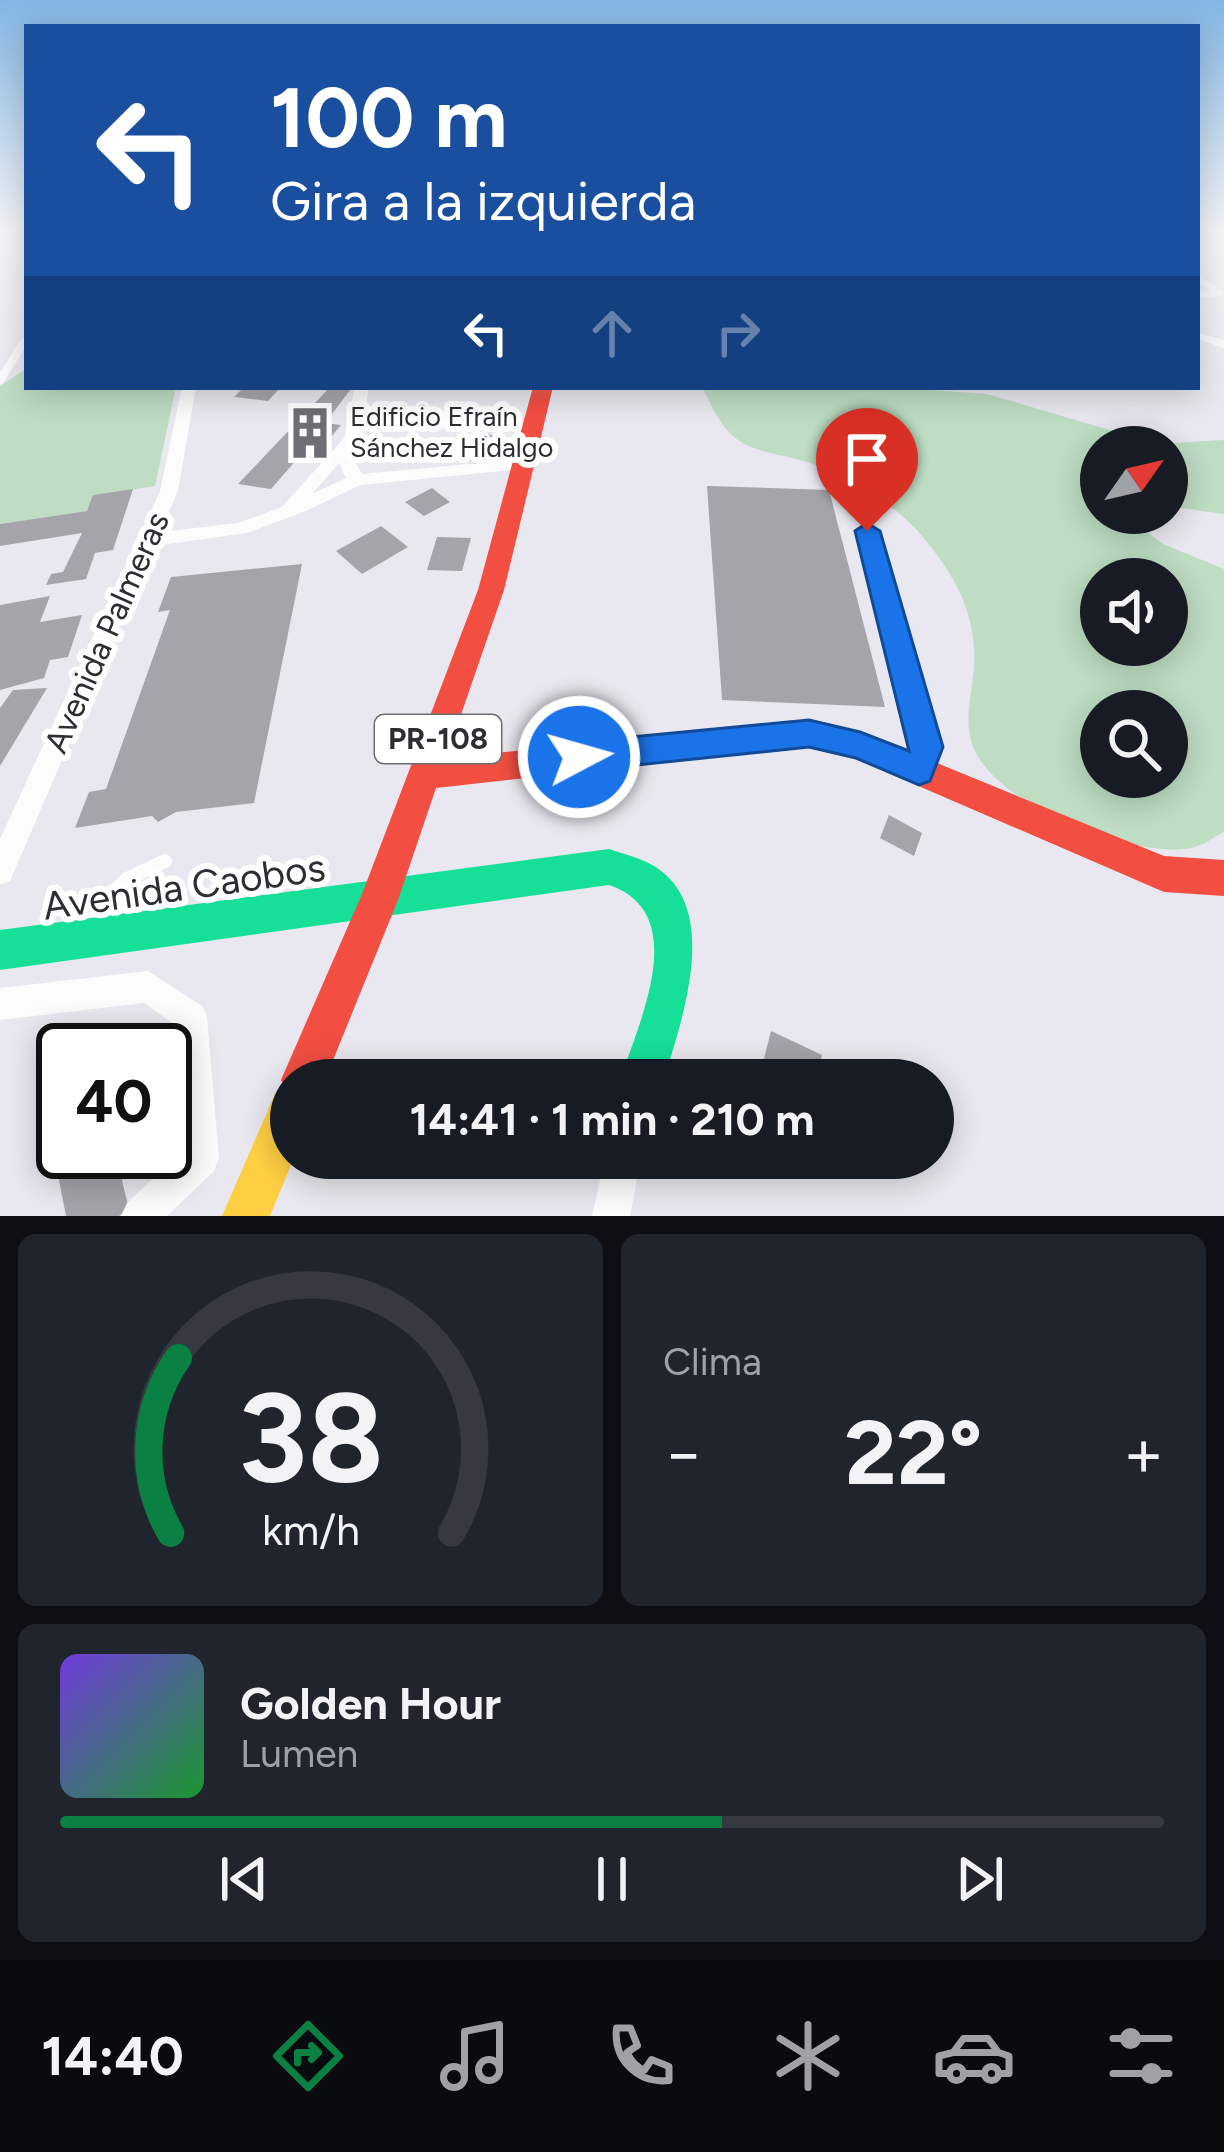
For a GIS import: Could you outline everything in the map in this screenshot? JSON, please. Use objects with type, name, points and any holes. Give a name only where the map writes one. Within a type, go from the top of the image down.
[{"type":"street","name":"Avenida Palmeras","points":[[0,871],[169,491],[189,390]]},
{"type":"street","points":[[356,480],[346,462],[361,390]]},
{"type":"street","name":"PR-108","points":[[313,1059],[379,900],[491,590],[542,390]]},
{"type":"street","points":[[289,510],[350,441]]},
{"type":"street","points":[[149,540],[240,529],[356,480],[524,464]]},
{"type":"street","points":[[425,776],[581,743],[809,734],[860,746],[1164,874],[1224,878]]},
{"type":"street","name":"Avenida Caobos","points":[[0,950],[609,867],[652,881],[668,902],[674,932],[647,1059]]},
{"type":"street","points":[[0,1004],[148,987],[190,1016],[200,1158],[140,1216]]},
{"type":"street","points":[[246,1216],[270,1159]]},
{"type":"street","points":[[610,1216],[618,1179]]},
{"type":"lane","points":[[0,380],[24,343]]},
{"type":"lane","points":[[855,488],[927,747],[919,770]]},
{"type":"lane","points":[[70,940],[100,900],[146,866],[165,861]]},
{"type":"green space","points":[[24,370],[24,390],[175,390],[155,486],[94,495],[87,511],[0,524],[0,386]]},
{"type":"green space","points":[[704,390],[987,394],[1096,426],[1080,426],[1080,534],[1150,534],[1224,569],[1224,832],[1191,848],[1135,845],[1070,824],[1010,790],[988,770],[971,740],[973,637],[964,601],[935,552],[898,512],[854,483],[807,462],[762,451],[732,435]]},
{"type":"green space","points":[[1224,440],[1224,514],[1188,509],[1188,442]]},
{"type":"building","points":[[241,390],[278,390],[268,401],[234,397]]},
{"type":"building","name":"Edificio Efraín Sánchez Hidalgo","points":[[327,390],[350,390],[325,423],[341,425],[325,444],[312,442],[271,489],[238,484]]},
{"type":"building","points":[[489,434],[509,445],[475,464],[456,452]]},
{"type":"building","points":[[403,439],[443,440],[436,459],[394,457]]},
{"type":"building","points":[[707,486],[829,490],[885,707],[722,700]]},
{"type":"building","points":[[432,488],[450,502],[424,516],[405,502]]},
{"type":"building","points":[[133,489],[113,550],[95,553],[86,579],[46,585],[51,574],[63,572],[82,533],[0,546],[0,524],[87,511],[93,495]]},
{"type":"building","points":[[381,526],[408,547],[362,574],[336,551]]},
{"type":"building","points":[[437,537],[471,538],[462,571],[427,570]]},
{"type":"building","points":[[302,564],[254,803],[176,812],[158,822],[152,816],[75,828],[89,792],[106,789],[170,610],[158,612],[171,577]]},
{"type":"building","points":[[50,596],[40,622],[82,615],[68,657],[50,660],[44,678],[0,690],[0,605]]},
{"type":"building","points":[[47,688],[0,766],[0,708],[13,690]]},
{"type":"building","points":[[889,815],[922,833],[914,856],[880,838]]},
{"type":"building","points":[[771,1031],[822,1055],[821,1059],[764,1059]]},
{"type":"building","points":[[59,1179],[122,1179],[129,1209],[119,1216],[66,1216]]},
{"type":"traffic: fast","points":[[0,950],[609,867],[645,881],[662,900],[671,922],[671,976],[648,1059]]},
{"type":"traffic: slow","points":[[246,1216],[270,1159]]},
{"type":"traffic: jam","points":[[312,1059],[379,900],[491,590],[542,390]]},
{"type":"traffic: jam","points":[[425,775],[809,734],[860,746],[1164,874],[1224,878]]},
{"type":"place","name":"Edificio Efraín Sánchez Hidalgo","points":[[310,433]]},
{"type":"route","points":[[579,757],[809,734],[860,746],[919,770],[927,747],[867,531]]}]
